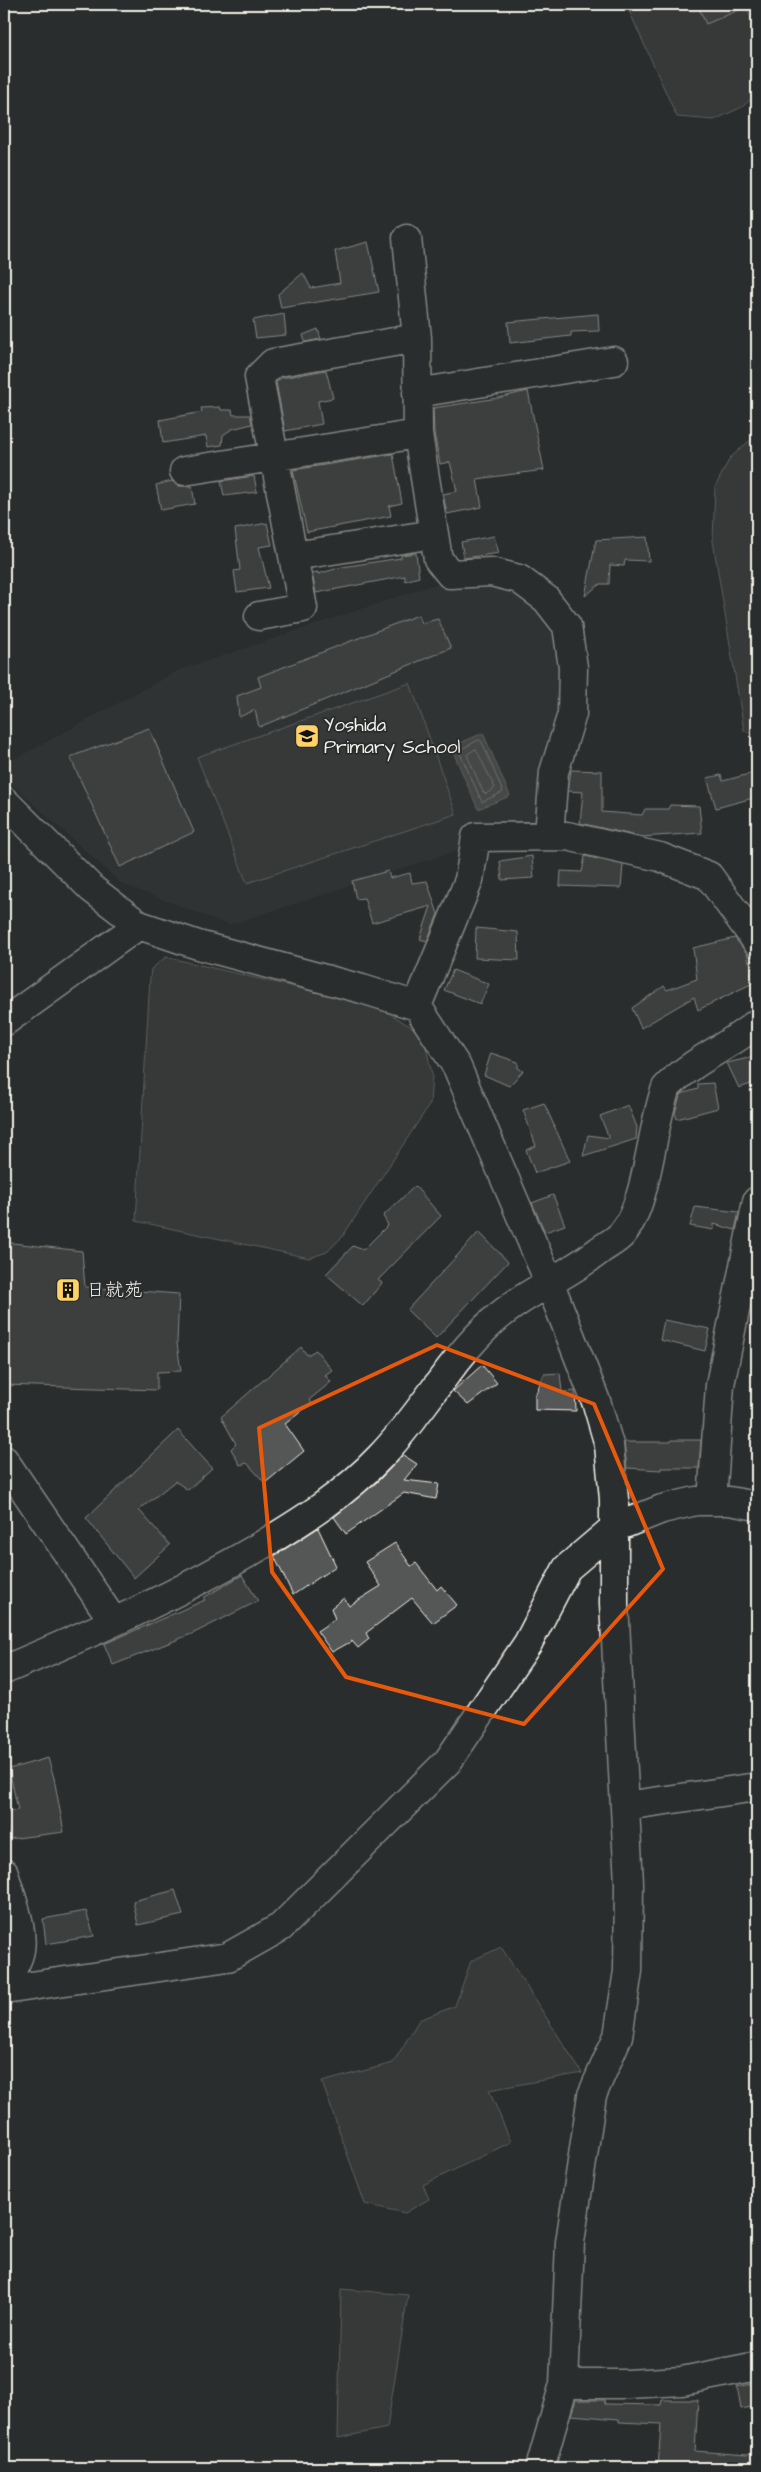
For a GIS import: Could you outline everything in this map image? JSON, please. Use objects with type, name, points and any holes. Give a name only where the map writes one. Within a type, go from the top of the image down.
[{"type":"street","points":[[407,238],[417,338],[418,434],[438,560],[450,574],[491,572],[519,579],[546,599],[567,626],[573,667],[572,714],[554,772],[549,835]]},
{"type":"street","points":[[259,616],[303,608],[276,456],[259,377],[273,362],[417,338]]},
{"type":"street","points":[[417,393],[614,361]]},
{"type":"street","points":[[184,471],[418,434]]},
{"type":"street","points":[[294,556],[434,534]]},
{"type":"street","points":[[4,801],[92,890],[139,925],[198,945],[362,989],[417,1006],[457,1067],[550,1284],[597,1404],[609,1445],[614,1528],[614,1602],[629,1883],[628,1971],[618,2036],[592,2095],[570,2242],[564,2384],[540,2468]]},
{"type":"street","points":[[417,1006],[469,880],[476,837],[567,836],[660,857],[709,876],[757,942]]},
{"type":"street","points":[[4,1022],[139,925]]},
{"type":"street","points":[[4,1670],[114,1622],[224,1568],[334,1499],[381,1456],[445,1376],[491,1323],[522,1298],[550,1284],[591,1258],[622,1234],[634,1213],[666,1088],[678,1077],[745,1034],[757,1023]]},
{"type":"street","points":[[712,1501],[720,1385],[757,1201]]},
{"type":"street","points":[[4,1460],[114,1622]]},
{"type":"street","points":[[4,1990],[228,1957],[281,1928],[448,1761],[528,1643],[567,1568],[614,1528],[662,1509],[696,1501],[729,1501],[757,1506]]},
{"type":"street","points":[[625,1806],[757,1787]]},
{"type":"street","points":[[4,1873],[16,1917],[20,1950],[17,1961],[4,1981]]},
{"type":"street","points":[[564,2384],[627,2384],[682,2381],[757,2366]]},
{"type":"highlighted area","points":[[437,1345],[594,1404],[663,1569],[524,1724],[346,1677],[272,1572],[259,1428]]},
{"type":"shaded area","points":[[626,4],[745,4],[757,33],[757,94],[742,107],[714,120],[677,117]]},
{"type":"shaded area","points":[[757,434],[757,738],[744,730],[713,541],[715,487],[730,458]]},
{"type":"shaded area","name":"Yoshida Primary School","points":[[509,582],[557,626],[564,707],[535,825],[229,925],[122,884],[4,777],[4,765],[177,671],[433,585]]},
{"type":"shaded area","points":[[410,683],[456,814],[247,883],[197,757]]},
{"type":"shaded area","points":[[166,957],[379,1007],[413,1028],[426,1047],[432,1075],[430,1104],[342,1237],[327,1252],[309,1258],[136,1221],[151,969]]},
{"type":"shaded area","points":[[501,1947],[582,2073],[489,2090],[511,2142],[423,2185],[429,2199],[405,2213],[365,2204],[322,2082],[393,2063],[419,2020],[455,2006],[471,1961]]},
{"type":"shaded area","points":[[341,2289],[408,2295],[387,2428],[338,2438]]},
{"type":"water","points":[[483,733],[510,796],[478,809],[451,747]]},
{"type":"building","points":[[697,4],[753,4],[706,24]]},
{"type":"building","points":[[368,242],[379,292],[281,308],[278,294],[303,273],[311,288],[340,283],[335,251]]},
{"type":"building","points":[[284,314],[286,335],[256,338],[253,320]]},
{"type":"building","points":[[598,314],[599,331],[571,332],[571,336],[510,343],[508,322]]},
{"type":"building","points":[[318,329],[321,339],[305,342],[303,335]]},
{"type":"building","points":[[326,370],[333,398],[318,401],[322,424],[285,431],[276,382],[281,378]]},
{"type":"building","points":[[528,391],[544,470],[477,479],[482,507],[447,514],[443,494],[457,491],[450,462],[440,464],[434,433],[433,408],[498,398]]},
{"type":"building","points":[[220,407],[221,410],[232,410],[233,415],[250,415],[252,424],[232,429],[223,435],[222,445],[208,447],[206,436],[163,443],[160,420],[202,412],[201,408]]},
{"type":"building","points":[[393,454],[402,503],[389,506],[391,516],[307,532],[293,470]]},
{"type":"building","points":[[254,476],[257,492],[224,496],[221,481]]},
{"type":"building","points":[[172,481],[179,486],[192,486],[195,504],[161,510],[156,485]]},
{"type":"building","points":[[267,523],[272,545],[259,547],[269,588],[237,592],[234,571],[240,570],[235,529]]},
{"type":"building","points":[[494,536],[499,553],[464,558],[461,542]]},
{"type":"building","points":[[647,537],[649,561],[625,560],[624,566],[610,565],[609,584],[600,584],[585,596],[596,540]]},
{"type":"building","points":[[416,553],[419,577],[405,581],[405,576],[316,593],[312,573],[318,572],[318,574],[342,567],[401,558],[401,555]]},
{"type":"building","points":[[418,615],[422,623],[438,619],[451,648],[259,727],[255,710],[239,717],[237,696],[261,687],[258,677]]},
{"type":"building","points":[[149,728],[194,832],[120,867],[70,757]]},
{"type":"building","points":[[571,770],[602,771],[602,812],[642,815],[645,809],[668,809],[670,805],[699,806],[702,833],[641,837],[580,823],[583,792],[568,791]]},
{"type":"building","points":[[757,772],[757,797],[716,808],[707,778],[721,775],[723,781]]},
{"type":"building","points":[[532,856],[534,878],[502,880],[500,861]]},
{"type":"building","points":[[585,856],[623,865],[621,888],[560,886],[561,871],[582,872]]},
{"type":"building","points":[[388,871],[390,878],[410,873],[412,883],[427,881],[438,914],[427,941],[420,939],[431,906],[372,923],[364,898],[356,899],[352,881]]},
{"type":"building","points":[[476,928],[518,932],[519,960],[475,958]]},
{"type":"building","points":[[735,938],[747,953],[749,962],[757,959],[757,981],[698,1010],[694,997],[641,1028],[632,1008],[664,986],[667,990],[697,979],[693,948]]},
{"type":"building","points":[[453,970],[489,984],[480,1004],[444,990]]},
{"type":"building","points":[[491,1053],[518,1062],[518,1068],[523,1071],[509,1086],[484,1075]]},
{"type":"building","points":[[757,1056],[757,1082],[739,1088],[727,1063]]},
{"type":"building","points":[[713,1083],[718,1108],[677,1119],[675,1113],[680,1096],[698,1089],[698,1084]]},
{"type":"building","points":[[544,1103],[570,1161],[535,1173],[526,1150],[536,1146],[523,1110]]},
{"type":"building","points":[[628,1105],[637,1127],[636,1139],[583,1156],[588,1135],[609,1138],[600,1116]]},
{"type":"building","points":[[415,1186],[441,1216],[378,1280],[382,1283],[363,1306],[326,1274],[353,1246],[363,1250],[388,1225],[383,1216]]},
{"type":"building","points":[[553,1195],[565,1225],[545,1232],[532,1203]]},
{"type":"building","points":[[695,1207],[739,1212],[735,1230],[714,1224],[714,1230],[690,1226]]},
{"type":"building","points":[[479,1232],[508,1262],[436,1338],[407,1310]]},
{"type":"building","points":[[4,1242],[82,1251],[85,1287],[179,1294],[177,1343],[181,1371],[157,1372],[157,1390],[4,1385]]},
{"type":"building","points":[[664,1320],[710,1329],[705,1351],[660,1340]]},
{"type":"building","points":[[301,1347],[307,1355],[316,1350],[332,1370],[325,1375],[331,1382],[309,1400],[312,1403],[285,1424],[304,1451],[265,1483],[247,1463],[240,1465],[231,1449],[236,1444],[221,1417]]},
{"type":"building","points":[[482,1365],[497,1383],[468,1405],[453,1391]]},
{"type":"building","points":[[560,1373],[562,1392],[575,1391],[576,1411],[535,1410],[535,1396],[544,1374]]},
{"type":"building","points":[[178,1430],[212,1468],[188,1490],[175,1481],[139,1510],[170,1545],[134,1578],[86,1518]]},
{"type":"building","points":[[671,1440],[701,1440],[699,1468],[661,1468],[661,1470],[627,1468],[624,1442],[671,1442]]},
{"type":"building","points":[[403,1455],[417,1464],[404,1480],[439,1484],[436,1499],[404,1493],[346,1534],[334,1517],[377,1482]]},
{"type":"building","points":[[318,1528],[336,1566],[293,1595],[274,1556]]},
{"type":"building","points":[[395,1543],[411,1566],[416,1563],[437,1590],[441,1586],[457,1605],[433,1623],[412,1598],[366,1633],[369,1639],[358,1648],[352,1641],[332,1652],[317,1631],[335,1619],[331,1608],[344,1598],[349,1606],[381,1586],[365,1562]]},
{"type":"building","points":[[242,1575],[258,1601],[194,1633],[113,1665],[104,1644],[205,1600],[203,1598]]},
{"type":"building","points":[[48,1758],[54,1778],[64,1832],[9,1839],[4,1812],[18,1810],[9,1769]]},
{"type":"building","points":[[175,1890],[183,1915],[138,1925],[133,1901]]},
{"type":"building","points":[[86,1911],[94,1936],[46,1944],[43,1919]]},
{"type":"building","points":[[757,2383],[757,2406],[741,2409],[737,2387]]},
{"type":"building","points":[[576,2400],[604,2400],[605,2404],[661,2405],[662,2400],[698,2400],[695,2451],[747,2455],[757,2451],[757,2468],[658,2468],[661,2424],[619,2422],[619,2419],[571,2415]]},
{"type":"place","name":"Yoshida Primary School","points":[[307,736]]},
{"type":"place","name":"日就苑","points":[[68,1290]]}]
